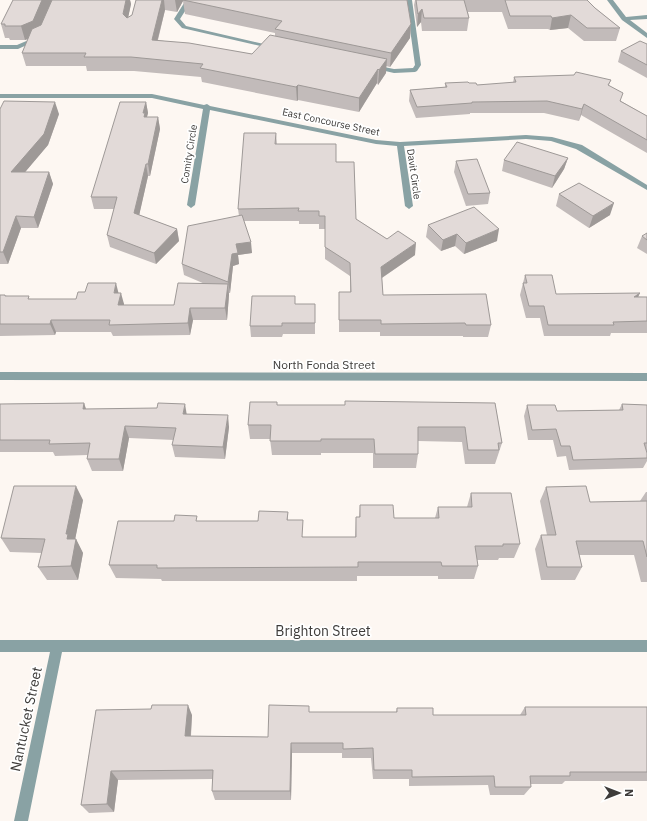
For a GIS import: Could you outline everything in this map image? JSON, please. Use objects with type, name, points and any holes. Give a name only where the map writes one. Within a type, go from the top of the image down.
[{"type":"street","points":[[189,0],[177,19],[184,28],[282,48]]},
{"type":"street","points":[[365,65],[394,71],[415,70],[418,65],[409,0]]},
{"type":"street","points":[[610,0],[624,19],[647,36]]},
{"type":"street","points":[[624,19],[647,17]]},
{"type":"street","points":[[0,47],[18,47],[42,37],[44,30]]},
{"type":"street","name":"East Concourse Street","points":[[0,96],[152,96],[376,142],[400,144],[526,137],[552,139],[579,147],[647,188]]},
{"type":"street","name":"Comity Circle","points":[[191,204],[206,106]]},
{"type":"street","name":"Davit Circle","points":[[400,144],[409,206]]},
{"type":"street","name":"North Fonda Street","points":[[0,376],[647,377]]},
{"type":"street","name":"Brighton Street","points":[[0,646],[647,646]]},
{"type":"street","name":"Nantucket Street","points":[[21,821],[57,646]]},
{"type":"building","points":[[13,0],[42,0],[33,21],[21,26],[5,26],[5,24],[1,24]]},
{"type":"building","points":[[52,0],[126,0],[123,14],[127,18],[132,15],[136,0],[162,0],[152,40],[189,43],[252,54],[270,35],[387,59],[379,70],[378,69],[359,98],[298,85],[296,87],[200,68],[203,64],[131,57],[84,57],[86,53],[22,53],[32,29],[41,25]]},
{"type":"building","points":[[183,0],[407,0],[411,24],[391,53],[275,29],[282,21]]},
{"type":"building","points":[[416,0],[464,0],[469,18],[424,18],[422,9],[418,14]]},
{"type":"building","points":[[505,0],[587,0],[620,28],[587,28],[571,15],[552,18],[551,16],[510,16]]},
{"type":"building","points":[[640,41],[647,44],[647,65],[621,51]]},
{"type":"building","points":[[576,72],[611,80],[608,85],[623,93],[620,101],[647,116],[647,140],[584,104],[582,109],[547,101],[472,102],[417,107],[410,90],[447,87],[445,83],[468,82],[476,83],[477,85],[516,82],[514,77],[574,75]]},
{"type":"building","points":[[4,101],[55,102],[44,134],[11,172],[49,172],[34,217],[16,216],[3,252],[0,252],[0,109]]},
{"type":"building","points":[[120,102],[146,102],[143,113],[145,113],[144,117],[158,117],[148,164],[146,164],[134,213],[177,229],[154,253],[107,235],[117,197],[91,197]]},
{"type":"building","points":[[244,133],[276,133],[275,144],[336,144],[336,162],[354,162],[356,219],[387,239],[398,231],[416,243],[381,267],[383,295],[486,294],[491,325],[466,325],[465,323],[381,324],[381,320],[339,320],[339,292],[351,292],[350,263],[325,247],[325,216],[319,216],[319,211],[298,211],[299,208],[238,209]]},
{"type":"building","points":[[517,142],[568,158],[555,176],[504,160]]},
{"type":"building","points":[[477,159],[490,193],[468,194],[456,161]]},
{"type":"building","points":[[579,183],[614,203],[593,216],[559,194]]},
{"type":"building","points":[[474,207],[499,229],[466,243],[457,234],[443,240],[428,225]]},
{"type":"building","points":[[242,215],[251,242],[236,244],[238,253],[232,254],[228,282],[182,264],[188,226]]},
{"type":"building","points":[[647,233],[647,240],[642,236]]},
{"type":"building","points":[[525,275],[552,275],[556,294],[640,293],[634,297],[647,297],[647,321],[613,322],[614,325],[548,325],[544,306],[529,306],[523,283],[527,283]]},
{"type":"building","points":[[88,283],[116,283],[114,293],[121,293],[118,305],[174,305],[178,283],[228,284],[225,308],[190,308],[188,323],[109,325],[110,320],[51,320],[50,324],[0,324],[0,295],[29,296],[28,299],[76,299],[78,292],[85,292]]},
{"type":"building","points":[[252,296],[295,296],[295,304],[315,304],[315,323],[282,323],[282,326],[250,326]]},
{"type":"building","points":[[345,401],[495,403],[502,443],[498,443],[499,450],[468,450],[465,427],[418,427],[418,454],[375,454],[374,439],[270,441],[271,425],[248,425],[250,402],[277,402],[277,405],[345,405]]},
{"type":"building","points":[[84,403],[83,409],[157,408],[158,403],[185,404],[183,414],[228,415],[223,447],[172,445],[176,428],[125,426],[119,459],[87,459],[90,443],[49,444],[50,440],[0,440],[0,404]]},
{"type":"building","points":[[622,404],[647,405],[647,443],[644,443],[647,458],[573,460],[570,446],[561,446],[556,429],[532,430],[527,405],[555,405],[557,411],[623,410]]},
{"type":"building","points":[[14,486],[76,486],[66,534],[68,534],[67,539],[76,539],[71,566],[38,567],[45,539],[1,538]]},
{"type":"building","points":[[586,486],[590,502],[647,501],[647,557],[643,541],[576,541],[582,567],[547,567],[541,535],[556,535],[546,487]]},
{"type":"building","points":[[471,493],[511,493],[520,544],[503,544],[503,546],[475,546],[478,566],[442,566],[441,562],[358,562],[358,567],[157,568],[157,565],[109,565],[118,521],[174,521],[175,515],[197,516],[196,521],[258,521],[259,511],[288,512],[287,520],[303,520],[302,537],[356,537],[356,517],[360,517],[360,505],[393,505],[394,518],[439,518],[438,507],[472,507]]},
{"type":"building","points":[[152,705],[188,705],[185,736],[268,737],[269,705],[309,706],[309,712],[397,712],[397,708],[433,708],[433,715],[526,715],[525,707],[647,707],[647,772],[570,772],[570,776],[530,776],[531,787],[495,787],[494,776],[412,777],[412,770],[374,770],[373,748],[343,749],[343,743],[291,743],[290,791],[212,791],[213,770],[111,771],[107,804],[81,805],[96,710],[151,709]]}]
